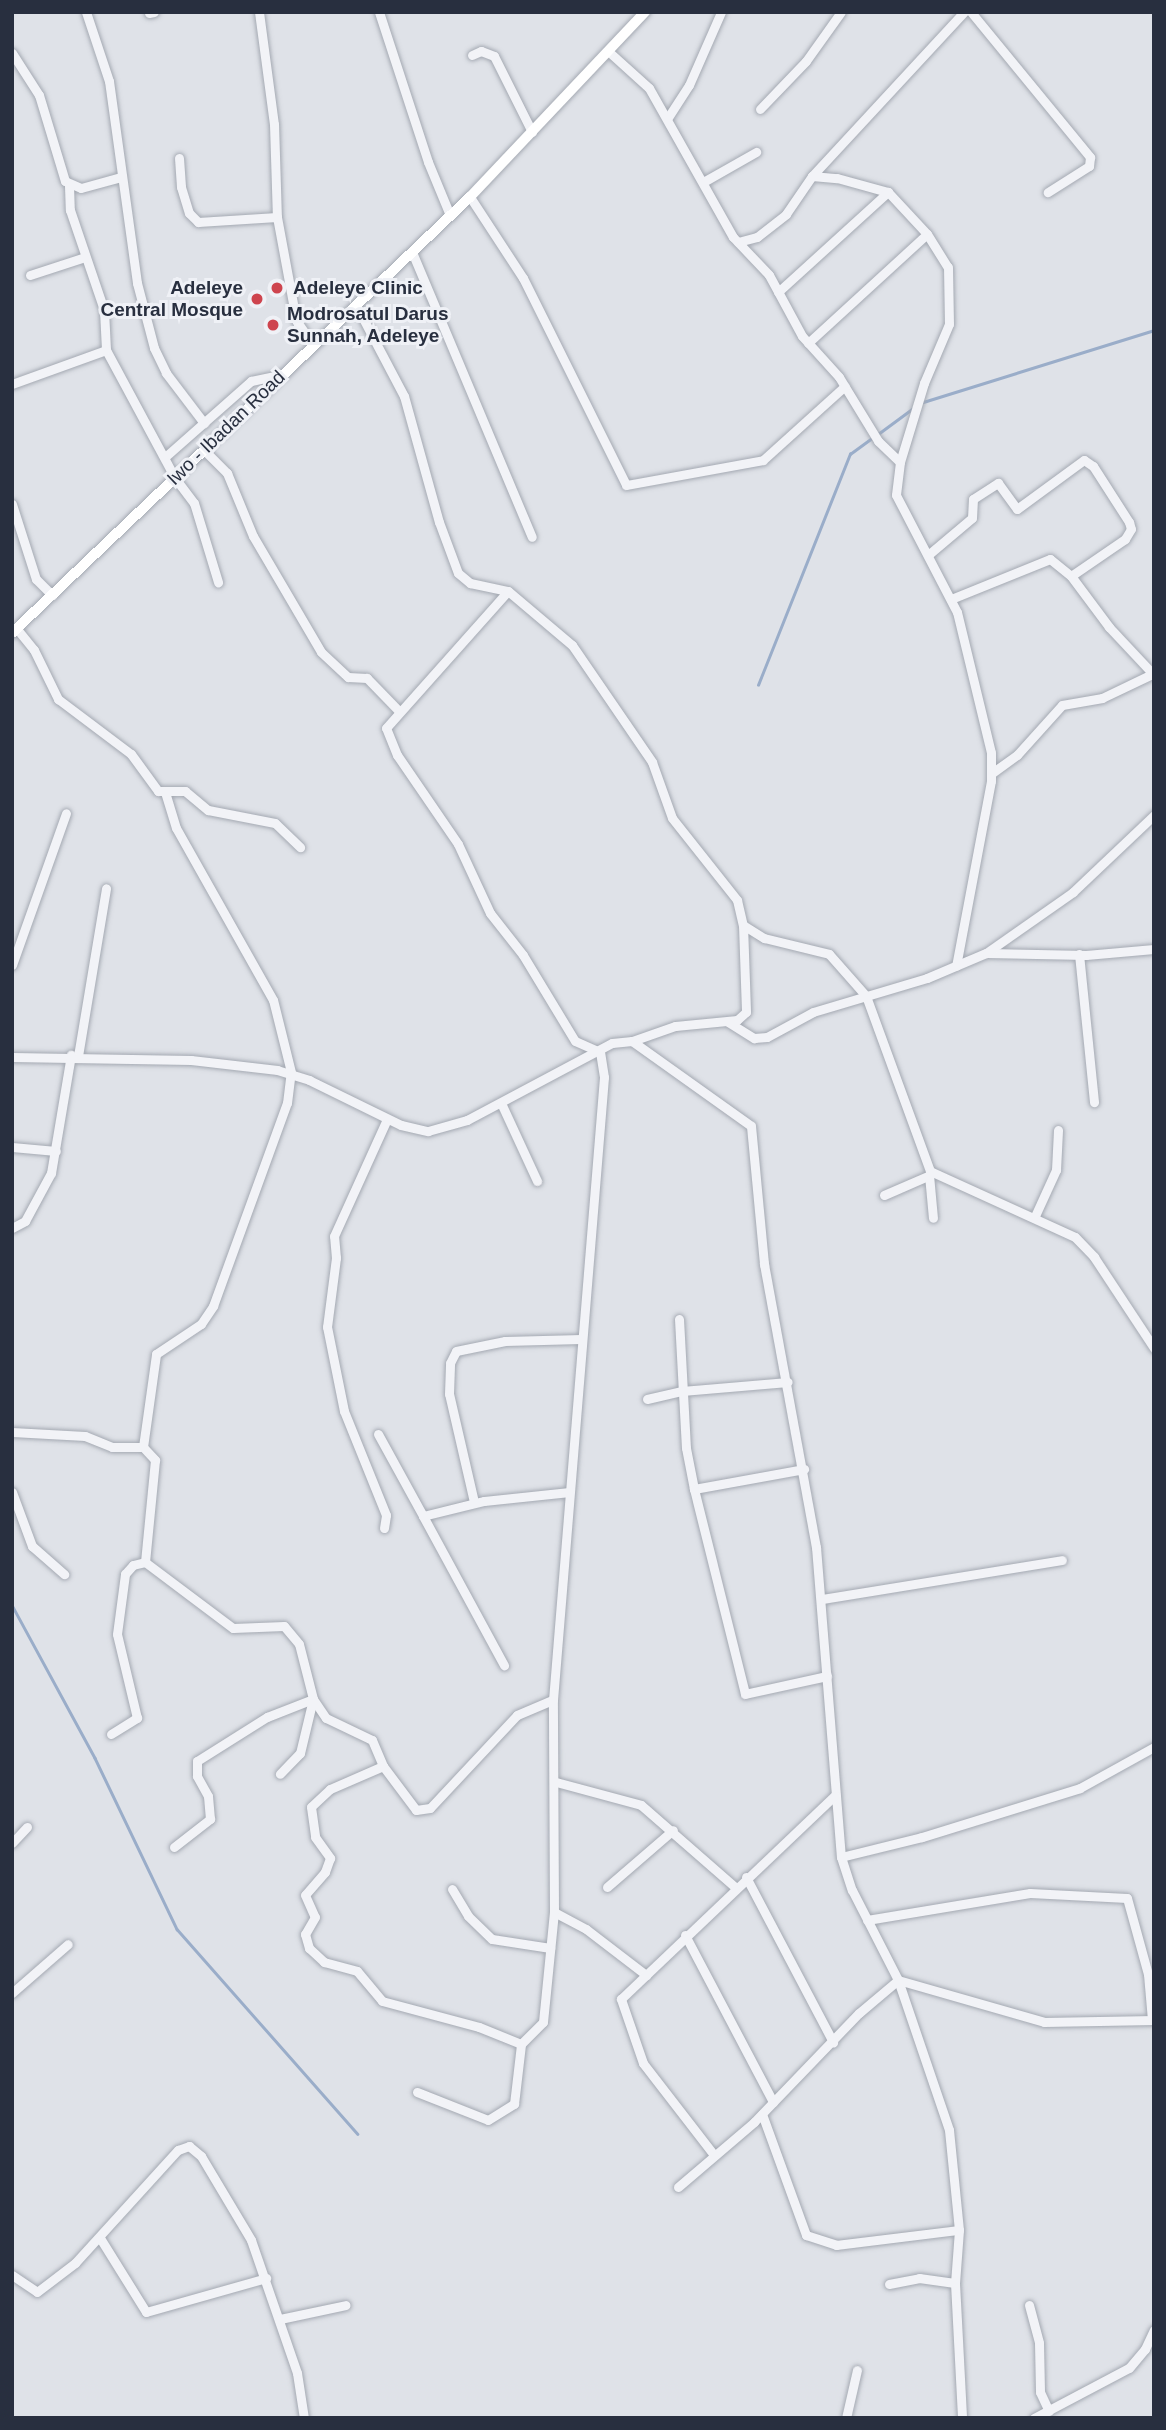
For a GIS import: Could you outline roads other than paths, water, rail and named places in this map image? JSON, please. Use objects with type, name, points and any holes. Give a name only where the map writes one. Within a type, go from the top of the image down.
[{"type":"main road","name":"Iwo - Ibadan Road","points":[[14,631],[470,197],[644,13]]},
{"type":"street","points":[[86,12],[108,81],[137,283],[154,348],[166,373],[204,423]]},
{"type":"street","points":[[259,12],[274,124],[277,217],[296,320],[313,345]]},
{"type":"street","points":[[379,12],[424,150],[450,215]]},
{"type":"street","points":[[667,119],[688,85],[721,12]]},
{"type":"street","points":[[760,109],[806,61],[841,12]]},
{"type":"street","points":[[738,242],[757,237],[786,214],[811,176],[964,12]]},
{"type":"street","points":[[971,12],[1090,157],[1089,166],[1048,192]]},
{"type":"street","points":[[472,55],[481,51],[494,56],[532,132]]},
{"type":"street","points":[[608,51],[639,76],[705,181],[738,242],[778,292],[808,343],[845,386],[878,441],[900,462]]},
{"type":"street","points":[[12,53],[39,95],[69,186],[70,210],[104,310],[106,350],[175,478],[194,503],[218,583]]},
{"type":"street","points":[[705,181],[756,152]]},
{"type":"street","points":[[179,158],[181,187],[189,213],[198,222],[277,217]]},
{"type":"street","points":[[811,176],[854,181],[888,192],[927,234],[948,267],[951,314],[900,462],[898,504],[951,599],[965,635],[992,772],[956,965]]},
{"type":"street","points":[[69,186],[81,188],[121,177]]},
{"type":"street","points":[[778,292],[888,192]]},
{"type":"street","points":[[470,197],[523,278],[626,485],[764,460],[845,386]]},
{"type":"street","points":[[808,343],[927,234]]},
{"type":"street","points":[[412,252],[532,537]]},
{"type":"street","points":[[30,275],[85,257]]},
{"type":"street","points":[[12,1057],[74,1055],[191,1060],[291,1072],[387,1119],[415,1129],[441,1129],[500,1103],[600,1052],[612,1043],[632,1041],[675,1026],[728,1022],[746,1012],[743,925],[729,887],[673,818],[652,762],[616,706],[562,634],[508,591],[470,583],[458,573],[439,522],[404,396],[357,307]]},
{"type":"street","points":[[12,384],[106,350]]},
{"type":"street","points":[[166,457],[251,381],[283,374]]},
{"type":"street","points":[[204,450],[227,474],[253,536],[321,652],[348,677],[367,678],[399,711]]},
{"type":"street","points":[[928,555],[972,518],[973,499],[998,483],[1017,509],[1084,460],[1093,466],[1131,528],[1125,539],[1071,576]]},
{"type":"street","points":[[12,504],[36,579],[52,595]]},
{"type":"street","points":[[951,599],[1050,559],[1071,576],[1152,674],[1102,698],[1062,705],[1017,755],[992,772]]},
{"type":"street","points":[[508,591],[386,728],[458,844],[490,913],[523,955],[575,1041],[600,1052]]},
{"type":"street","points":[[14,631],[34,650],[58,699],[131,754],[158,791],[186,791],[208,810],[254,815],[275,823],[300,847]]},
{"type":"street","points":[[143,1447],[156,1354],[201,1324],[213,1306],[278,1131],[291,1072],[274,1000],[176,828],[164,792]]},
{"type":"street","points":[[12,965],[66,813]]},
{"type":"street","points":[[728,1022],[754,1038],[767,1037],[813,1012],[986,954],[1073,892],[1153,816]]},
{"type":"street","points":[[12,1228],[25,1221],[51,1173],[106,888]]},
{"type":"street","points":[[743,925],[764,938],[829,954],[866,996],[929,1174],[933,1218]]},
{"type":"street","points":[[986,954],[1079,954],[1154,948]]},
{"type":"street","points":[[1079,954],[1094,1101]]},
{"type":"street","points":[[632,1041],[751,1126],[764,1264],[804,1469],[822,1599],[841,1857],[867,1920],[898,1980],[948,2130],[959,2230],[955,2283],[961,2418]]},
{"type":"street","points":[[417,2092],[488,2120],[514,2104],[521,2044],[543,2022],[554,1912],[556,1782],[553,1700],[604,1077],[600,1052]]},
{"type":"street","points":[[500,1103],[537,1181]]},
{"type":"street","points":[[384,1528],[386,1515],[344,1411],[327,1327],[336,1258],[334,1236],[387,1119]]},
{"type":"street","points":[[1035,1216],[1056,1170],[1058,1130]]},
{"type":"street","points":[[12,1147],[56,1151]]},
{"type":"street","points":[[884,1195],[929,1174],[1035,1216],[1085,1246],[1150,1330],[1154,1348]]},
{"type":"street","points":[[679,1319],[685,1448],[744,1694],[827,1676]]},
{"type":"street","points":[[474,1502],[449,1394],[450,1363],[456,1351],[505,1341],[581,1339]]},
{"type":"street","points":[[647,1399],[682,1391],[788,1382]]},
{"type":"street","points":[[12,1432],[85,1436],[112,1447],[143,1447],[155,1460],[145,1562]]},
{"type":"street","points":[[378,1434],[504,1665]]},
{"type":"street","points":[[694,1489],[804,1469]]},
{"type":"street","points":[[12,1492],[32,1546],[64,1574]]},
{"type":"street","points":[[423,1516],[474,1502],[570,1492]]},
{"type":"street","points":[[822,1599],[1062,1560]]},
{"type":"street","points":[[145,1562],[233,1628],[284,1626],[299,1644],[313,1699],[326,1718],[372,1740],[383,1766],[416,1810],[430,1808],[517,1715],[553,1700]]},
{"type":"street","points":[[111,1734],[137,1718],[117,1634],[125,1574],[133,1565],[145,1562]]},
{"type":"street","points":[[280,1774],[300,1754],[313,1699]]},
{"type":"street","points":[[174,1847],[210,1819],[208,1796],[197,1776],[197,1761],[267,1717],[313,1699]]},
{"type":"street","points":[[841,1857],[922,1837],[1080,1788],[1154,1747]]},
{"type":"street","points":[[383,1766],[330,1789],[312,1807],[315,1837],[330,1858],[305,1895],[315,1917],[305,1934],[309,1948],[324,1962],[357,1971],[382,2001],[479,2027],[521,2044]]},
{"type":"street","points":[[556,1782],[641,1805],[673,1830],[736,1888]]},
{"type":"street","points":[[714,2155],[643,2063],[621,1999],[746,1877],[835,1796]]},
{"type":"street","points":[[12,1843],[27,1827]]},
{"type":"street","points":[[607,1887],[673,1830]]},
{"type":"street","points":[[746,1877],[833,2042]]},
{"type":"street","points":[[452,1889],[468,1916],[492,1939],[550,1948]]},
{"type":"street","points":[[867,1920],[1030,1893],[1127,1898],[1146,1965],[1153,2020],[1044,2022],[898,1980]]},
{"type":"street","points":[[554,1912],[586,1929],[646,1975]]},
{"type":"street","points":[[685,1935],[773,2102]]},
{"type":"street","points":[[12,1993],[68,1944]]},
{"type":"street","points":[[678,2187],[762,2114],[898,1980]]},
{"type":"street","points":[[762,2114],[806,2235],[836,2245],[959,2230]]},
{"type":"street","points":[[14,2279],[37,2292],[100,2238],[178,2150],[189,2146],[201,2156],[251,2240],[297,2374],[304,2418]]},
{"type":"street","points":[[100,2238],[146,2312],[266,2278]]},
{"type":"street","points":[[889,2284],[919,2278],[955,2283]]},
{"type":"street","points":[[280,2319],[346,2305]]},
{"type":"street","points":[[1029,2305],[1039,2343],[1040,2392],[1049,2411]]},
{"type":"street","points":[[1034,2418],[1129,2368],[1145,2349],[1154,2330]]},
{"type":"street","points":[[846,2418],[857,2370]]},
{"type":"waterway","points":[[920,403],[1154,330]]},
{"type":"waterway","points":[[878,434],[912,409]]},
{"type":"waterway","points":[[758,685],[850,454],[872,438]]},
{"type":"waterway","points":[[12,1605],[95,1758],[177,1929],[358,2134]]},
{"type":"place","name":"Adeleye Clinic","points":[[277,288]]},
{"type":"place","name":"Adeleye Central Mosque","points":[[257,299]]},
{"type":"place","name":"Modrosatul Darus Sunnah, Adeleye","points":[[273,325]]}]
